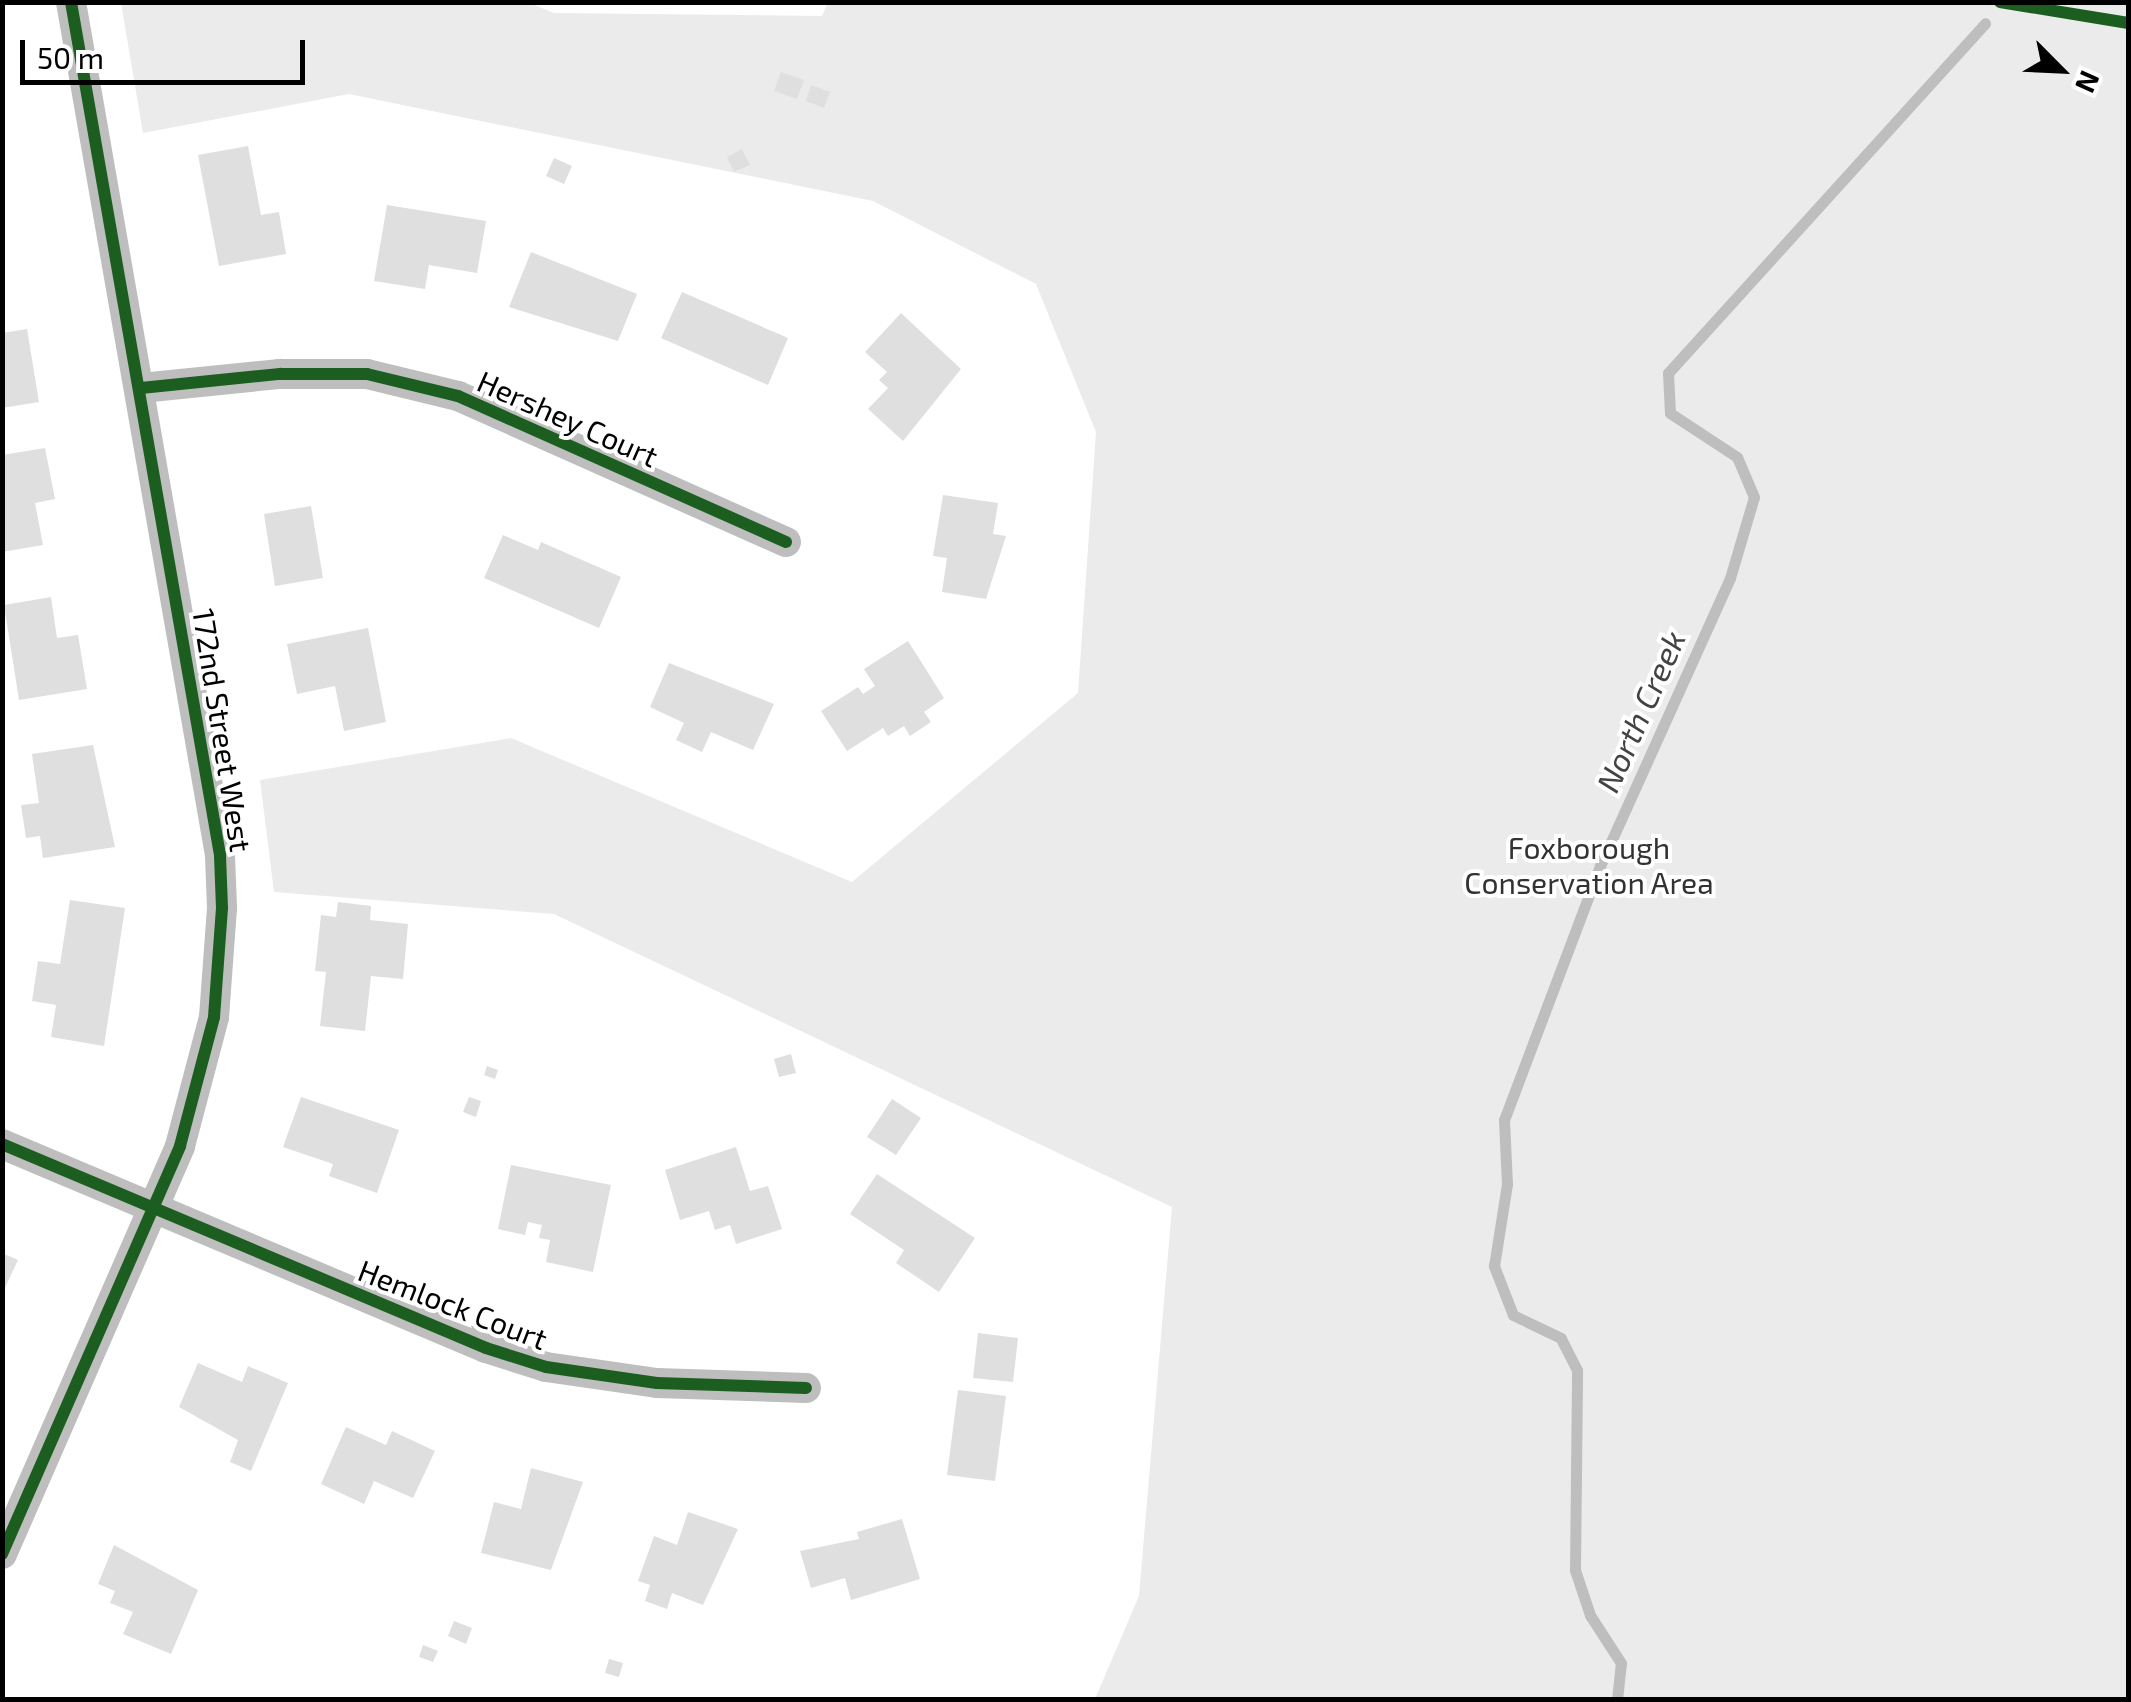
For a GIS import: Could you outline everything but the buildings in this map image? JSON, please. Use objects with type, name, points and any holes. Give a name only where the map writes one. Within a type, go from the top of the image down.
[{"type":"street","name":"172nd Street West","points":[[2,1554],[156,1211],[214,1017],[221,890],[142,388],[71,2]]},
{"type":"street","name":"Hershey Court","points":[[142,388],[280,374],[366,374],[458,396],[786,542]]},
{"type":"street","name":"Hemlock Court","points":[[2,1144],[486,1348],[546,1367],[657,1383],[806,1388]]},
{"type":"green space","name":"Foxborough Conservation Area","points":[[527,2],[554,13],[822,16],[828,2],[2128,3],[2128,1699],[1095,1699],[1139,1596],[1172,1207],[554,914],[274,892],[260,780],[511,738],[852,882],[1078,693],[1096,432],[1036,284],[873,201],[349,94],[143,133],[121,3]]},
{"type":"waterway","name":"North Creek","points":[[1617,1700],[1621,1663],[1590,1615],[1575,1570],[1577,1370],[1561,1338],[1513,1315],[1494,1266],[1507,1184],[1504,1120],[1600,866],[1730,578],[1754,497],[1737,457],[1670,413],[1668,373],[1985,23]]},
{"type":"cycle path","points":[[2,1554],[180,1146],[214,1017],[222,908],[220,855],[71,2]]},
{"type":"cycle path","points":[[2000,2],[2128,23]]},
{"type":"cycle path","points":[[141,388],[280,374],[367,374],[458,396],[786,542]]},
{"type":"cycle path","points":[[2,1144],[486,1348],[546,1367],[657,1383],[806,1388]]}]
